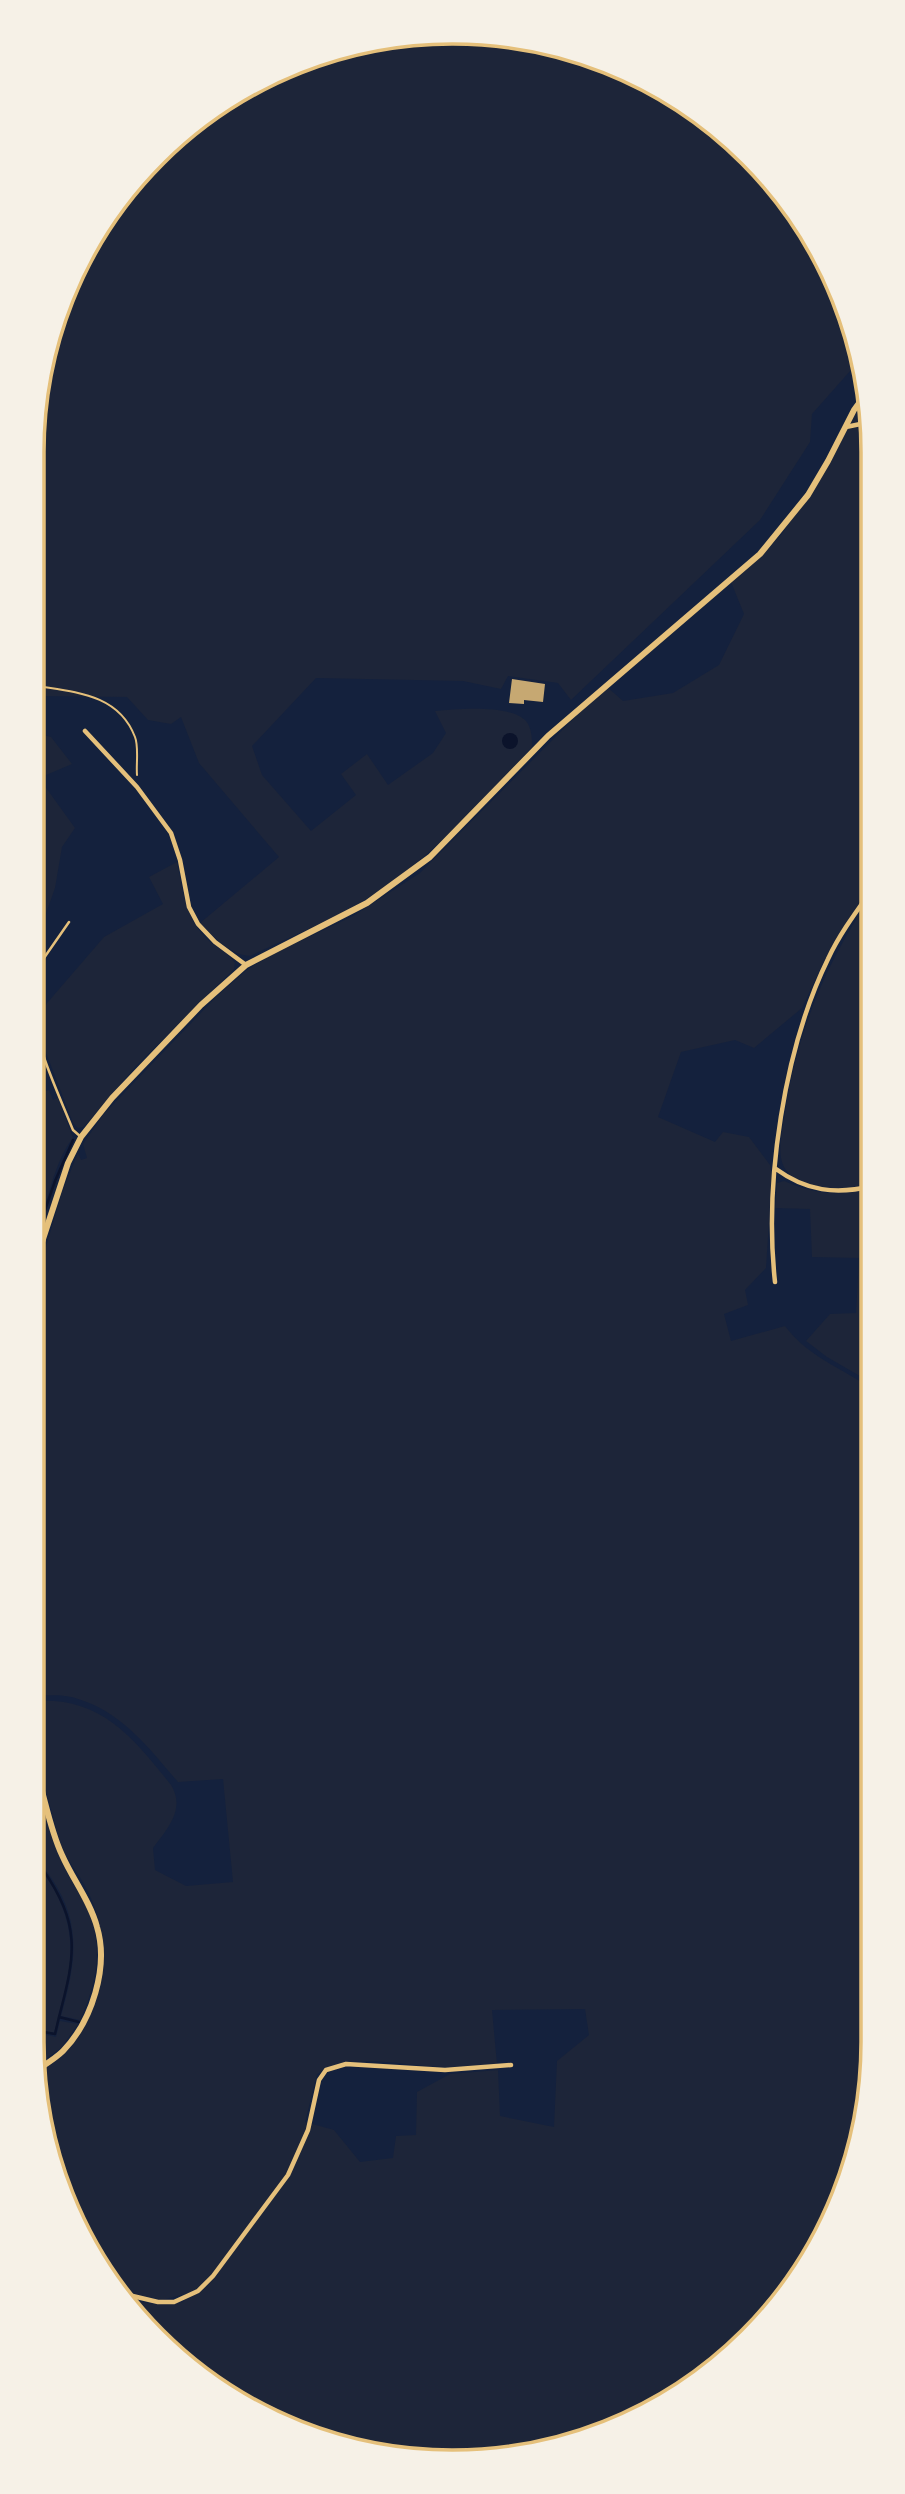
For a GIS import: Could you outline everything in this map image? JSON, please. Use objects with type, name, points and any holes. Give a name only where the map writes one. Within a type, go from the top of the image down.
[{"type":"street","points":[[44,1236],[68,1163],[82,1137],[112,1098],[201,1005],[246,965],[367,903],[430,857],[548,736],[760,554],[808,495],[858,404]]},
{"type":"street","points":[[846,427],[860,424]]},
{"type":"street","points":[[85,731],[137,787],[171,833],[180,860],[189,907],[198,925],[215,942],[246,965]]},
{"type":"street","points":[[775,1282],[772,1251],[773,1187],[785,1092],[801,1026],[828,958],[861,907]]},
{"type":"street","points":[[776,1169],[792,1181],[815,1189],[835,1192],[861,1188]]},
{"type":"street","points":[[44,1797],[62,1855],[89,1905],[98,1929],[101,1955],[95,1992],[75,2035],[62,2051],[45,2064]]},
{"type":"street","points":[[133,2296],[158,2302],[174,2302],[198,2291],[213,2276],[288,2175],[308,2130],[319,2080],[326,2070],[346,2064],[445,2070],[511,2065]]},
{"type":"lane","points":[[44,958],[69,922]]},
{"type":"lane","points":[[44,1056],[73,1130],[82,1137]]},
{"type":"path","points":[[44,687],[90,695],[108,702],[136,738],[137,787]]},
{"type":"shaded area","points":[[426,45],[506,47],[584,65],[657,99],[722,145],[742,163],[777,204],[806,248],[830,296],[840,321],[852,369],[812,414],[810,442],[760,520],[571,700],[558,683],[508,676],[501,689],[463,681],[316,678],[252,746],[262,775],[311,831],[356,795],[341,774],[367,754],[388,785],[433,753],[446,733],[435,711],[496,710],[519,716],[526,721],[532,747],[448,834],[393,881],[323,922],[250,956],[223,944],[200,923],[279,857],[199,763],[181,717],[171,724],[148,720],[127,697],[44,696],[44,452],[47,399],[65,321],[99,248],[145,183],[163,163],[204,128],[272,86],[321,65],[347,58],[399,47]]},
{"type":"shaded area","points":[[859,407],[861,452],[861,901],[824,961],[802,1008],[754,1048],[735,1040],[681,1052],[658,1117],[715,1142],[723,1132],[749,1137],[770,1165],[772,1174],[766,1268],[745,1290],[748,1305],[724,1314],[731,1341],[785,1326],[804,1346],[861,1382],[861,2041],[858,2095],[853,2121],[840,2173],[830,2198],[792,2269],[742,2331],[680,2381],[609,2419],[584,2429],[532,2442],[506,2447],[452,2450],[399,2447],[373,2442],[321,2429],[272,2408],[225,2381],[183,2349],[137,2301],[160,2304],[183,2302],[189,2293],[162,2300],[131,2294],[99,2246],[65,2173],[47,2095],[45,2068],[65,2054],[92,2012],[99,1991],[103,1947],[94,1904],[62,1848],[44,1787],[44,1701],[77,1705],[96,1712],[128,1736],[171,1785],[175,1794],[176,1810],[169,1826],[153,1848],[155,1870],[186,1886],[233,1882],[223,1779],[178,1782],[120,1721],[91,1704],[70,1697],[44,1695],[44,1252],[62,1192],[78,1153],[81,1160],[87,1158],[83,1144],[103,1115],[217,996],[248,969],[275,953],[353,916],[420,873],[606,686],[623,701],[673,693],[719,665],[744,614],[731,582],[782,534]],"holes":[[[585,2009],[589,2035],[557,2061],[554,2127],[500,2116],[498,2070],[450,2074],[417,2092],[416,2135],[396,2136],[393,2158],[360,2162],[334,2130],[305,2122],[317,2074],[333,2067],[365,2061],[453,2067],[497,2064],[492,2010]]]},
{"type":"shaded area","points":[[507,733],[513,733],[518,741],[516,747],[507,749],[502,744],[502,738]]},
{"type":"shaded area","points":[[44,735],[51,737],[72,764],[44,776]]},
{"type":"shaded area","points":[[44,785],[75,828],[62,847],[55,888],[44,919]]},
{"type":"shaded area","points":[[177,862],[193,921],[206,938],[232,959],[235,963],[234,969],[135,1067],[88,1122],[78,1128],[73,1123],[44,1047],[44,1007],[104,937],[163,904],[149,877]]},
{"type":"shaded area","points":[[861,912],[861,1186],[826,1188],[804,1183],[786,1170],[780,1152],[781,1138],[789,1088],[804,1030],[826,975]]},
{"type":"shaded area","points":[[49,1090],[53,1100],[58,1098],[73,1138],[60,1160],[44,1209],[44,1091]]},
{"type":"shaded area","points":[[784,1181],[827,1193],[861,1191],[861,1377],[806,1341],[830,1314],[856,1313],[859,1258],[812,1257],[810,1209],[775,1208],[777,1183]]},
{"type":"shaded area","points":[[44,1809],[65,1870],[84,1902],[95,1931],[95,1976],[80,2020],[61,2016],[70,1980],[72,1929],[62,1896],[44,1869]]},
{"type":"shaded area","points":[[44,1876],[57,1895],[66,1917],[71,1950],[67,1982],[54,2033],[44,2031]]},
{"type":"shaded area","points":[[60,2021],[78,2024],[61,2048],[45,2060],[44,2034],[56,2037]]},
{"type":"building","points":[[512,679],[545,684],[543,702],[524,700],[524,704],[509,703]]},
{"type":"waterway","points":[[44,1213],[73,1140]]},
{"type":"waterway","points":[[44,1871],[64,1906],[72,1940],[69,1975],[59,2017]]},
{"type":"waterway","points":[[44,2032],[55,2034],[59,2017],[79,2022]]}]
